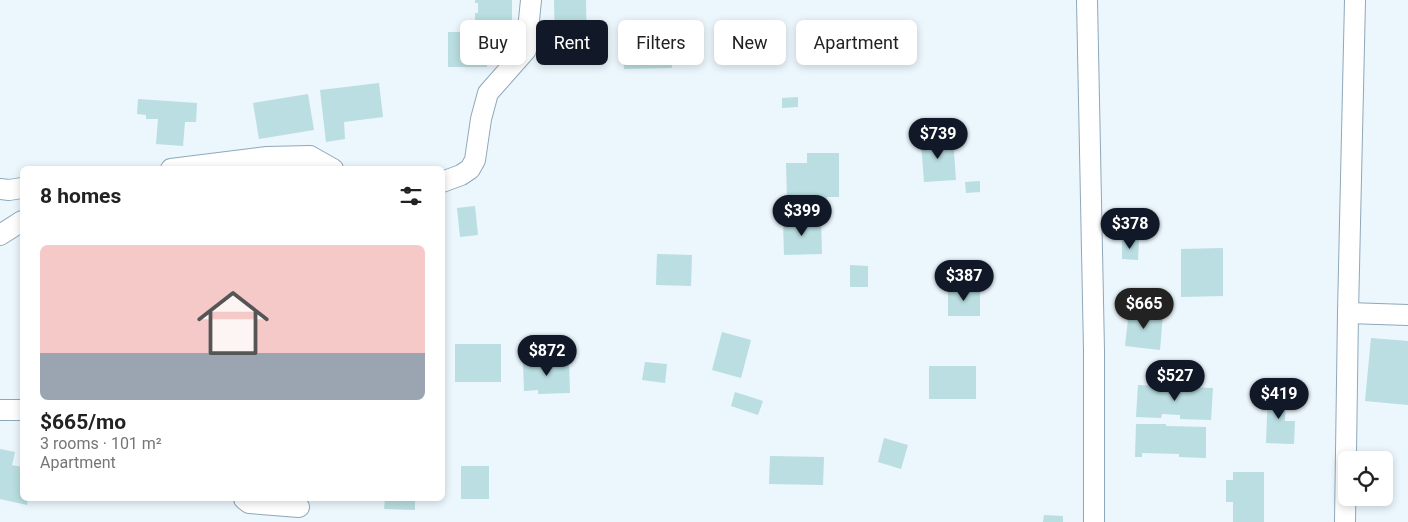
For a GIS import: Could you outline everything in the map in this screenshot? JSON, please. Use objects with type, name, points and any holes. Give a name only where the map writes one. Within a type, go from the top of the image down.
[{"type":"street","points":[[445,181],[461,175],[470,169],[475,160],[481,119],[488,93],[526,50],[531,0]]},
{"type":"street","points":[[1087,0],[1094,351],[1094,522]]},
{"type":"street","points":[[1345,522],[1355,0]]},
{"type":"street","points":[[195,166],[267,157],[310,156],[328,166]]},
{"type":"street","points":[[0,190],[20,188]]},
{"type":"street","points":[[0,235],[20,222]]},
{"type":"street","points":[[1348,313],[1408,315]]},
{"type":"street","points":[[0,410],[20,410]]},
{"type":"street","points":[[246,501],[249,503],[299,507]]},
{"type":"building","points":[[475,0],[512,0],[512,20],[475,20],[475,13],[478,13],[478,3],[475,3]]},
{"type":"building","points":[[554,0],[586,0],[586,20],[554,20]]},
{"type":"building","points":[[448,32],[460,32],[460,65],[487,65],[487,67],[448,67]]},
{"type":"building","points":[[624,65],[672,65],[672,68],[624,69]]},
{"type":"building","points":[[379,83],[383,117],[344,122],[345,139],[326,142],[320,90]]},
{"type":"building","points":[[308,94],[314,130],[259,139],[253,103]]},
{"type":"building","points":[[798,97],[798,107],[782,108],[782,98]]},
{"type":"building","points":[[138,99],[197,103],[196,122],[185,122],[183,146],[156,144],[158,119],[146,119],[146,115],[137,114]]},
{"type":"building","points":[[953,138],[956,180],[924,182],[921,140]]},
{"type":"building","points":[[807,153],[839,153],[839,197],[827,197],[827,204],[814,204],[814,197],[787,198],[786,163],[807,163]]},
{"type":"building","points":[[980,181],[980,192],[966,193],[965,182]]},
{"type":"building","points":[[475,206],[478,235],[460,237],[457,208]]},
{"type":"building","points":[[821,219],[822,254],[784,255],[783,220]]},
{"type":"building","points":[[1122,240],[1139,240],[1138,260],[1122,259]]},
{"type":"building","points":[[1223,248],[1223,296],[1181,297],[1181,249]]},
{"type":"building","points":[[657,254],[692,255],[691,286],[656,285]]},
{"type":"building","points":[[850,265],[868,266],[868,287],[850,287]]},
{"type":"building","points":[[948,288],[980,288],[980,316],[948,316]]},
{"type":"building","points":[[1129,310],[1163,314],[1160,350],[1125,346]]},
{"type":"building","points":[[722,332],[751,340],[741,378],[712,370]]},
{"type":"building","points":[[1371,338],[1408,341],[1408,405],[1365,401]]},
{"type":"building","points":[[455,344],[501,344],[501,382],[455,382]]},
{"type":"building","points":[[569,361],[570,393],[538,394],[538,390],[524,391],[523,363]]},
{"type":"building","points":[[645,362],[667,364],[665,383],[642,380]]},
{"type":"building","points":[[929,366],[976,366],[976,399],[929,399]]},
{"type":"building","points":[[1138,385],[1213,388],[1211,420],[1180,419],[1180,415],[1162,414],[1161,418],[1136,417]]},
{"type":"building","points":[[1268,390],[1286,391],[1285,421],[1295,421],[1294,444],[1266,443]]},
{"type":"building","points":[[735,392],[763,401],[758,415],[731,406]]},
{"type":"building","points":[[1136,424],[1206,427],[1206,458],[1179,457],[1179,454],[1142,453],[1142,457],[1135,457]]},
{"type":"building","points":[[884,438],[908,445],[901,469],[878,462]]},
{"type":"building","points":[[0,449],[15,452],[12,465],[20,467],[20,501],[28,501],[27,505],[0,499]]},
{"type":"building","points":[[770,456],[824,457],[823,485],[769,484]]},
{"type":"building","points":[[461,466],[489,466],[489,499],[461,499]]},
{"type":"building","points":[[1233,472],[1264,472],[1264,522],[1233,522],[1233,502],[1226,502],[1226,480],[1233,480]]},
{"type":"building","points":[[385,501],[415,501],[415,510],[384,509]]},
{"type":"building","points":[[1044,515],[1063,516],[1063,522],[1043,522]]}]
